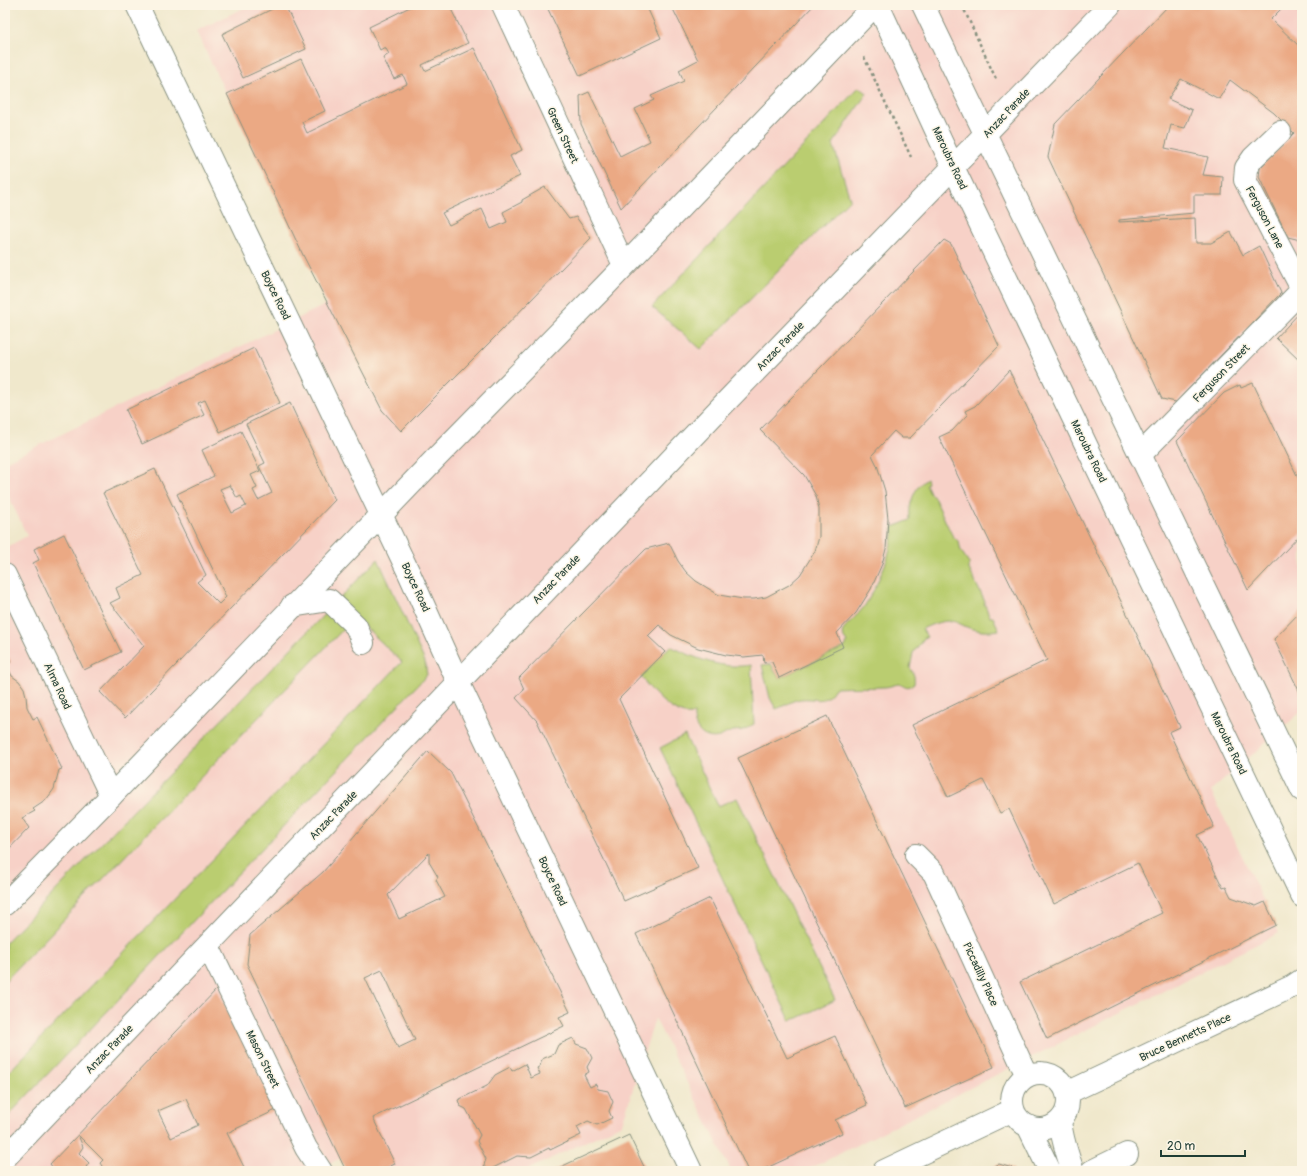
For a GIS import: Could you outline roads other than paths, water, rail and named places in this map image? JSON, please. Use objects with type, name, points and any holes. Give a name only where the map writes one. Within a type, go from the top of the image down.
[{"type":"main road","name":"Boyce Road","points":[[137,5],[381,514],[458,682],[691,1171]]},
{"type":"main road","name":"Green Street","points":[[503,5],[624,265]]},
{"type":"main road","points":[[5,904],[111,796],[381,514],[877,5]]},
{"type":"main road","name":"Maroubra Road","points":[[877,5],[1302,896]]},
{"type":"main road","points":[[923,5],[1140,455],[1300,779]]},
{"type":"main road","name":"Anzac Parade","points":[[5,1158],[687,442],[1110,5]]},
{"type":"main road","name":"Ferguson Lane","points":[[1280,132],[1253,158],[1246,168],[1245,180],[1302,289]]},
{"type":"main road","name":"Ferguson Street","points":[[1140,455],[1302,289]]},
{"type":"main road","name":"Alma Road","points":[[5,575],[111,796]]},
{"type":"main road","points":[[292,606],[328,600],[356,626],[363,643]]},
{"type":"main road","name":"Piccadilly Place","points":[[916,855],[934,873],[1027,1076]]},
{"type":"main road","name":"Mason Street","points":[[208,946],[306,1148],[321,1171]]},
{"type":"main road","name":"Bruce Bennetts Place","points":[[1067,1093],[1293,986],[1302,980]]},
{"type":"main road","points":[[1035,1073],[1051,1075],[1064,1086],[1068,1100],[1067,1108],[1065,1115],[1053,1126],[1044,1129],[1028,1126],[1016,1117],[1013,1110],[1012,1094],[1020,1080],[1027,1076],[1035,1073]]},
{"type":"main road","points":[[884,1171],[1013,1110]]},
{"type":"main road","points":[[1060,1121],[1064,1148],[1073,1171]]},
{"type":"main road","points":[[1028,1126],[1050,1171]]},
{"type":"main road","points":[[1092,1171],[1127,1154]]}]
